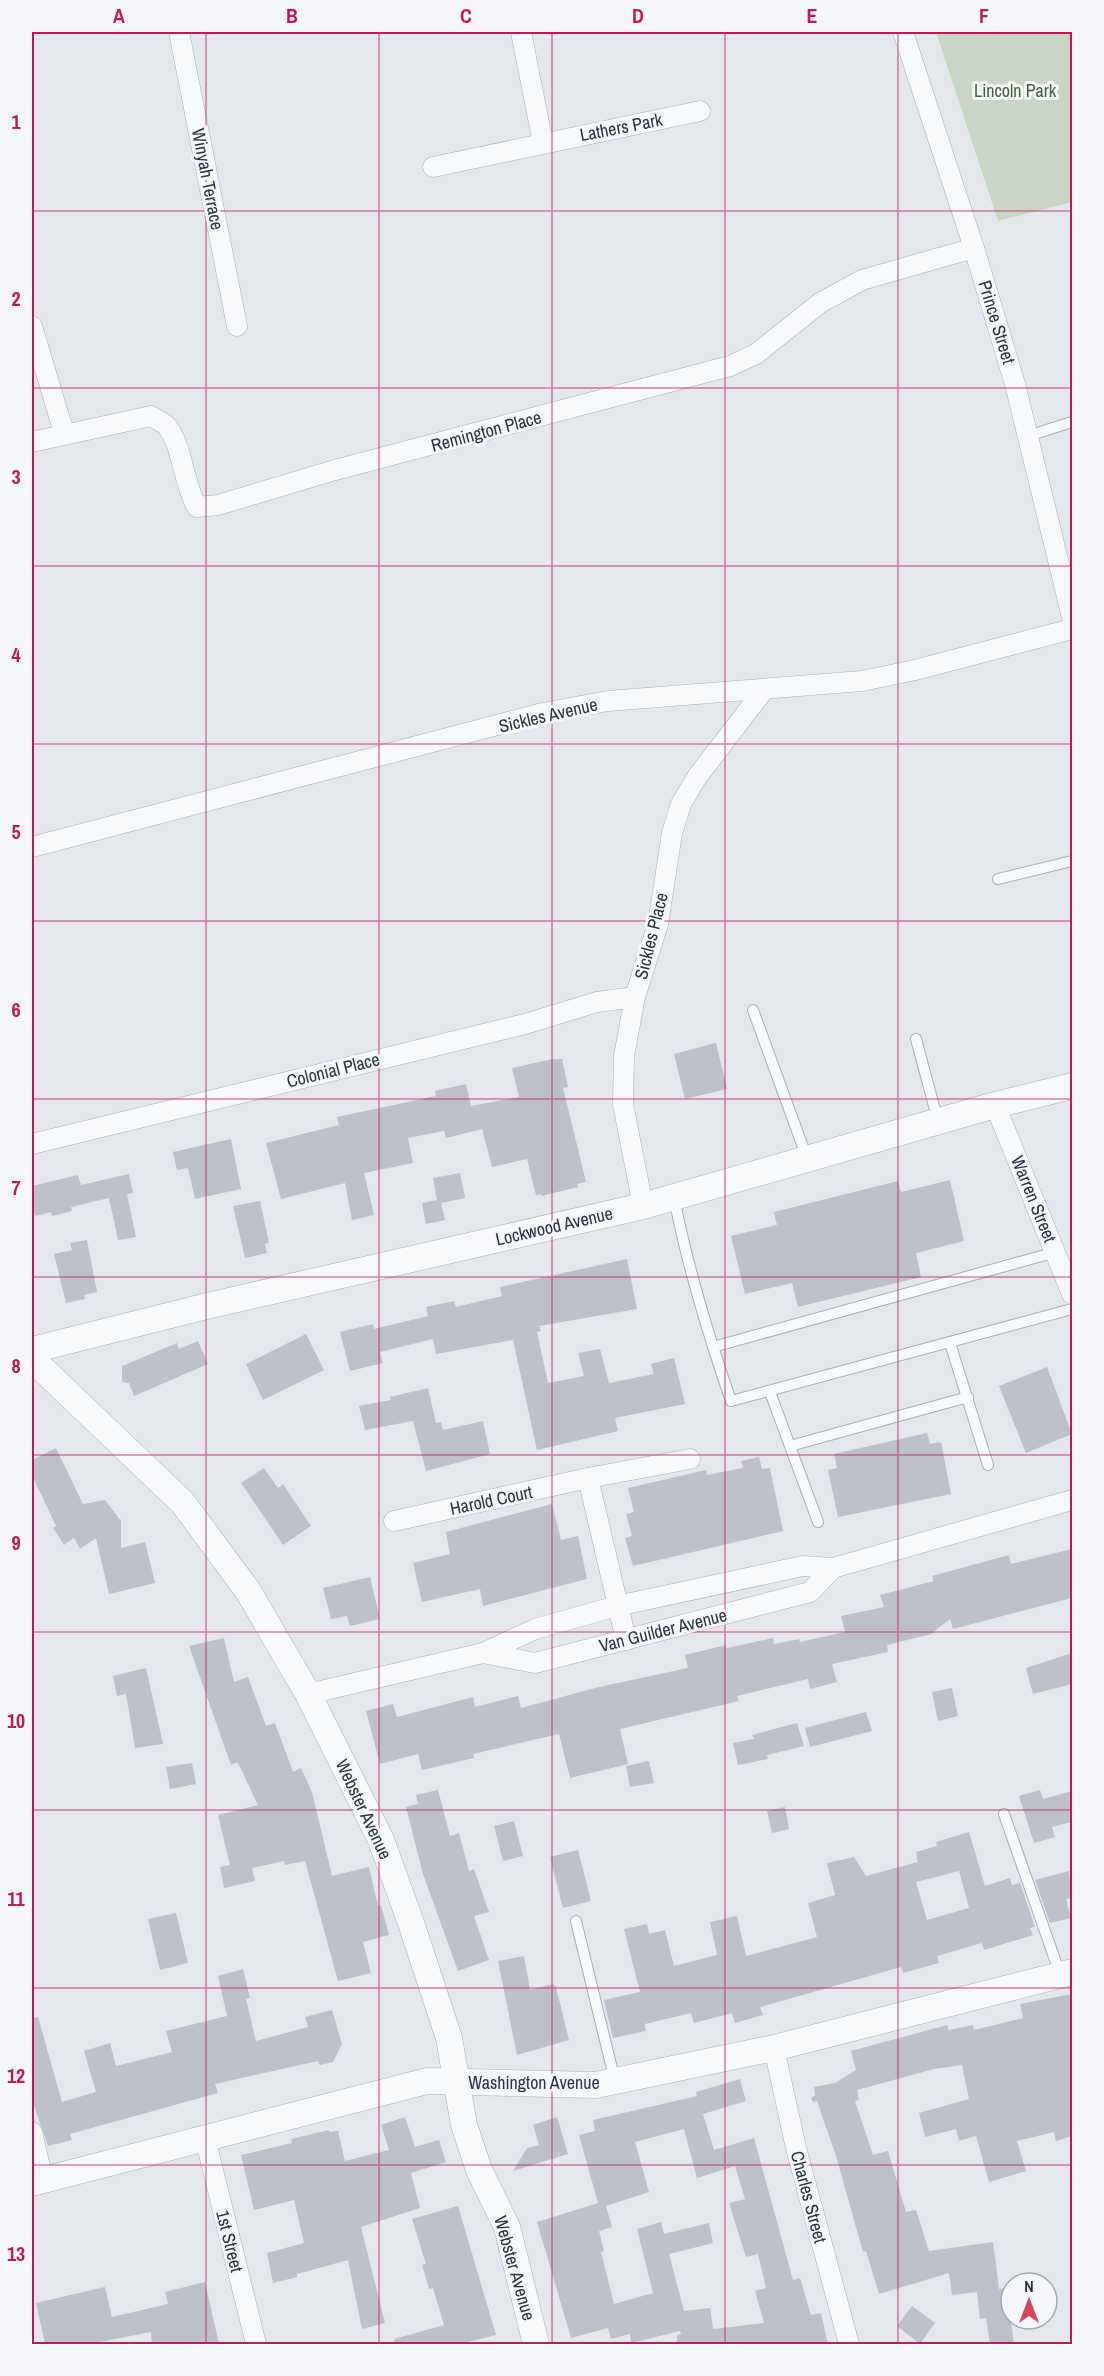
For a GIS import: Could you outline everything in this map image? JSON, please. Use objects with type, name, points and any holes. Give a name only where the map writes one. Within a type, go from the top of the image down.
[{"type":"street","name":"Winyah Terrace","points":[[179,32],[237,326]]},
{"type":"street","points":[[521,32],[543,143]]},
{"type":"street","name":"Prince Street","points":[[903,32],[974,248],[1028,436],[1072,617]]},
{"type":"street","name":"Lathers Park","points":[[433,167],[700,111]]},
{"type":"street","name":"Remington Place","points":[[32,442],[64,433],[150,416],[166,425],[177,449],[187,489],[197,507],[218,505],[335,470],[730,366],[756,354],[820,303],[862,280],[974,248]]},
{"type":"street","points":[[32,326],[64,433]]},
{"type":"street","name":"Sickles Avenue","points":[[32,847],[543,713],[608,702],[763,691],[862,681],[1072,629]]},
{"type":"street","name":"Sickles Place","points":[[643,1206],[623,1104],[624,1056],[635,997],[658,924],[672,833],[681,804],[697,777],[763,691]]},
{"type":"street","name":"Colonial Place","points":[[32,1144],[525,1024],[597,1002],[635,997]]},
{"type":"street","name":"Lockwood Avenue","points":[[32,1350],[207,1305],[643,1206],[995,1105],[1072,1086]]},
{"type":"street","name":"Warren Street","points":[[995,1105],[1072,1294]]},
{"type":"street","name":"Webster Avenue","points":[[32,1359],[183,1503],[248,1591],[308,1694],[381,1840],[448,2038],[464,2124],[479,2170],[507,2227],[536,2344]]},
{"type":"street","name":"Harold Court","points":[[394,1521],[588,1478],[690,1460]]},
{"type":"street","points":[[588,1478],[626,1640]]},
{"type":"street","name":"Van Guilder Avenue","points":[[308,1694],[483,1653],[535,1629],[617,1606],[803,1566],[833,1568],[1072,1500]]},
{"type":"street","name":"Van Guilder Avenue","points":[[483,1653],[535,1663],[810,1592],[833,1568]]},
{"type":"street","name":"Washington Avenue","points":[[37,2182],[427,2081],[564,2086],[615,2082],[774,2048],[1066,1973]]},
{"type":"street","name":"Charles Street","points":[[774,2048],[796,2148],[849,2344]]},
{"type":"street","points":[[32,2132],[37,2182]]},
{"type":"street","name":"1st Street","points":[[205,2138],[256,2344]]},
{"type":"lane","points":[[1028,436],[1072,422]]},
{"type":"lane","points":[[998,879],[1072,861]]},
{"type":"lane","points":[[753,1010],[807,1159]]},
{"type":"lane","points":[[916,1039],[938,1121]]},
{"type":"lane","points":[[674,1197],[681,1232],[713,1347],[731,1401],[1072,1309]]},
{"type":"lane","points":[[713,1347],[1056,1252]]},
{"type":"lane","points":[[950,1343],[988,1465]]},
{"type":"lane","points":[[770,1392],[818,1522]]},
{"type":"lane","points":[[790,1446],[968,1397]]},
{"type":"lane","points":[[1005,1814],[1066,1973]]},
{"type":"lane","points":[[576,1921],[615,2082]]},
{"type":"green space","name":"Lincoln Park","points":[[936,32],[1072,32],[1072,202],[998,221]]},
{"type":"building","points":[[716,1043],[727,1089],[685,1099],[674,1054]]},
{"type":"building","points":[[562,1059],[568,1087],[563,1088],[586,1182],[577,1184],[578,1187],[541,1196],[541,1194],[536,1195],[527,1159],[492,1167],[482,1129],[446,1138],[444,1131],[408,1138],[413,1163],[364,1173],[374,1215],[352,1220],[345,1183],[281,1199],[266,1143],[339,1125],[337,1117],[436,1096],[435,1091],[466,1084],[471,1106],[519,1097],[512,1068]]},
{"type":"building","points":[[231,1139],[241,1189],[195,1199],[188,1168],[177,1170],[173,1152]]},
{"type":"building","points":[[460,1173],[465,1198],[441,1203],[445,1220],[426,1224],[422,1203],[437,1200],[433,1178]]},
{"type":"building","points":[[129,1174],[133,1193],[127,1194],[136,1237],[118,1240],[109,1198],[71,1207],[72,1211],[52,1216],[51,1212],[35,1216],[32,1186],[78,1175],[81,1185]]},
{"type":"building","points":[[950,1180],[964,1241],[916,1253],[921,1277],[798,1307],[792,1283],[745,1294],[731,1236],[777,1225],[774,1212],[898,1181],[901,1192]]},
{"type":"building","points":[[260,1201],[269,1243],[265,1244],[267,1253],[245,1258],[233,1206]]},
{"type":"building","points":[[87,1240],[97,1292],[84,1295],[85,1299],[66,1303],[54,1254],[72,1250],[70,1243]]},
{"type":"building","points":[[627,1259],[637,1309],[539,1326],[541,1331],[537,1332],[548,1383],[584,1376],[578,1353],[600,1349],[609,1383],[654,1374],[651,1364],[674,1358],[685,1404],[615,1418],[618,1431],[537,1450],[513,1340],[436,1354],[433,1339],[380,1352],[383,1363],[350,1371],[340,1332],[373,1324],[374,1329],[428,1316],[426,1307],[454,1301],[456,1307],[502,1296],[500,1287]]},
{"type":"building","points":[[306,1334],[324,1370],[263,1400],[246,1364]]},
{"type":"building","points":[[198,1341],[208,1364],[134,1396],[129,1383],[122,1382],[122,1366],[177,1343],[179,1349]]},
{"type":"building","points":[[1047,1367],[1072,1434],[1026,1453],[999,1386]]},
{"type":"building","points":[[428,1388],[436,1423],[441,1422],[443,1430],[483,1421],[490,1454],[426,1471],[413,1421],[365,1430],[359,1406],[391,1400],[390,1397]]},
{"type":"building","points":[[927,1433],[930,1444],[941,1442],[951,1494],[838,1517],[828,1470],[837,1468],[834,1454]]},
{"type":"building","points":[[56,1448],[83,1504],[105,1500],[121,1521],[121,1548],[145,1542],[155,1583],[109,1594],[96,1538],[80,1549],[74,1538],[64,1545],[53,1528],[56,1526],[32,1475],[32,1460]]},
{"type":"building","points":[[759,1457],[762,1469],[770,1468],[783,1531],[633,1566],[625,1538],[632,1536],[626,1514],[634,1512],[628,1488],[706,1470],[707,1475],[743,1468],[741,1461]]},
{"type":"building","points":[[264,1468],[278,1488],[283,1484],[311,1526],[283,1545],[241,1483]]},
{"type":"building","points":[[552,1504],[561,1540],[578,1536],[587,1579],[483,1606],[480,1589],[422,1602],[413,1563],[450,1554],[446,1532]]},
{"type":"building","points":[[1072,1549],[1072,1596],[1068,1599],[953,1629],[950,1619],[931,1634],[887,1645],[888,1652],[832,1664],[837,1682],[810,1689],[808,1679],[737,1696],[739,1701],[620,1729],[628,1764],[570,1778],[559,1734],[473,1754],[474,1758],[422,1770],[418,1754],[380,1764],[366,1711],[393,1704],[397,1717],[473,1697],[475,1707],[518,1696],[521,1708],[599,1687],[688,1668],[685,1655],[726,1645],[727,1648],[773,1638],[774,1644],[799,1639],[800,1642],[845,1632],[841,1616],[884,1607],[880,1595],[934,1581],[932,1576],[1009,1555],[1011,1564]]},
{"type":"building","points":[[370,1577],[380,1619],[350,1626],[347,1616],[331,1619],[323,1588]]},
{"type":"building","points":[[224,1638],[234,1682],[248,1677],[266,1726],[275,1723],[293,1772],[301,1768],[312,1792],[332,1876],[369,1867],[378,1906],[381,1905],[389,1935],[363,1942],[371,1973],[338,1981],[305,1861],[285,1865],[284,1861],[252,1868],[255,1881],[224,1888],[220,1867],[230,1865],[218,1815],[258,1805],[237,1762],[231,1765],[189,1646]]},
{"type":"building","points":[[1072,1653],[1072,1684],[1033,1694],[1026,1668]]},
{"type":"building","points":[[146,1668],[163,1744],[135,1748],[126,1694],[117,1696],[113,1676]]},
{"type":"building","points":[[952,1688],[958,1716],[938,1721],[932,1692]]},
{"type":"building","points":[[866,1712],[872,1731],[810,1747],[805,1728]]},
{"type":"building","points":[[797,1723],[804,1746],[767,1755],[768,1759],[738,1765],[733,1743],[754,1739],[752,1735]]},
{"type":"building","points":[[649,1761],[654,1783],[630,1787],[626,1766]]},
{"type":"building","points":[[192,1763],[196,1784],[170,1789],[166,1767]]},
{"type":"building","points":[[438,1790],[450,1836],[459,1833],[469,1871],[474,1869],[489,1912],[474,1916],[489,1960],[458,1971],[423,1874],[406,1807],[418,1804],[416,1795]]},
{"type":"building","points":[[1040,1790],[1043,1799],[1072,1791],[1072,1822],[1052,1827],[1055,1837],[1034,1843],[1019,1796]]},
{"type":"building","points":[[785,1807],[789,1829],[772,1833],[767,1811]]},
{"type":"building","points":[[514,1821],[523,1856],[503,1861],[494,1826]]},
{"type":"building","points":[[969,1832],[985,1886],[1010,1878],[1012,1885],[1020,1883],[1035,1927],[1030,1928],[1033,1935],[984,1950],[982,1943],[937,1956],[939,1963],[903,1973],[901,1967],[760,2007],[763,2015],[735,2023],[732,2013],[694,2023],[691,2013],[645,2024],[646,2031],[613,2038],[604,2000],[640,1992],[624,1929],[647,1924],[649,1934],[665,1930],[674,1966],[717,1955],[710,1922],[737,1916],[746,1956],[817,1937],[808,1903],[835,1895],[827,1863],[854,1857],[866,1876],[918,1862],[916,1852],[937,1846],[936,1842]],"holes":[[[959,1871],[969,1908],[927,1920],[916,1882]]]},
{"type":"building","points":[[578,1850],[591,1901],[563,1908],[550,1857]]},
{"type":"building","points":[[1069,1871],[1072,1898],[1066,1899],[1071,1918],[1050,1923],[1035,1880]]},
{"type":"building","points":[[176,1913],[188,1963],[160,1970],[148,1919]]},
{"type":"building","points":[[524,1956],[530,1990],[553,1984],[556,1987],[569,2040],[517,2055],[498,1961]]},
{"type":"building","points":[[243,1969],[250,1998],[246,1999],[256,2041],[308,2027],[305,2017],[332,2010],[342,2044],[333,2062],[320,2065],[318,2061],[215,2084],[218,2093],[70,2134],[72,2140],[48,2146],[32,2100],[32,2018],[38,2017],[62,2102],[96,2092],[84,2051],[110,2043],[116,2066],[172,2052],[166,2031],[227,2016],[218,1976]]},
{"type":"building","points":[[1072,1994],[1072,2136],[1056,2141],[1054,2132],[1017,2141],[1026,2171],[989,2182],[976,2136],[959,2141],[956,2129],[925,2137],[919,2113],[969,2099],[962,2065],[934,2069],[857,2090],[859,2100],[855,2101],[873,2155],[888,2151],[906,2212],[916,2210],[929,2251],[993,2242],[999,2289],[999,2331],[1012,2331],[1014,2344],[990,2344],[986,2318],[980,2319],[977,2292],[952,2295],[949,2273],[879,2294],[866,2251],[863,2252],[836,2156],[817,2101],[813,2102],[811,2098],[815,2095],[814,2087],[835,2083],[856,2070],[851,2051],[947,2025],[949,2030],[973,2025],[974,2030],[1023,2018],[1020,2004]]},
{"type":"building","points":[[740,2079],[746,2101],[703,2114],[714,2150],[754,2138],[793,2280],[800,2278],[811,2315],[821,2313],[828,2344],[677,2344],[677,2335],[681,2334],[680,2331],[631,2343],[630,2334],[611,2339],[608,2328],[571,2338],[537,2222],[598,2203],[579,2135],[595,2131],[593,2120],[697,2096],[696,2092]],"holes":[[[684,2129],[697,2178],[735,2166],[745,2199],[729,2203],[746,2257],[758,2254],[766,2288],[755,2291],[764,2323],[713,2329],[710,2308],[684,2311],[669,2254],[713,2243],[709,2223],[664,2234],[661,2222],[637,2229],[653,2293],[614,2304],[601,2252],[604,2251],[599,2231],[612,2227],[606,2206],[649,2192],[635,2142]]]},
{"type":"building","points":[[405,2117],[415,2147],[439,2140],[446,2162],[411,2173],[420,2208],[361,2227],[385,2323],[362,2329],[348,2260],[273,2283],[267,2253],[304,2243],[294,2200],[254,2210],[241,2155],[292,2143],[291,2139],[329,2130],[329,2132],[338,2131],[345,2161],[389,2150],[381,2125]]},
{"type":"building","points":[[557,2117],[568,2154],[513,2171],[527,2148],[539,2145],[533,2125]]},
{"type":"building","points":[[458,2206],[496,2335],[460,2344],[395,2344],[394,2339],[444,2325],[433,2288],[429,2289],[422,2265],[426,2264],[412,2219]]},
{"type":"building","points":[[205,2282],[219,2344],[152,2344],[151,2332],[90,2344],[45,2344],[36,2303],[105,2287],[112,2317],[168,2304],[165,2292]]},
{"type":"building","points":[[912,2306],[935,2323],[920,2344],[897,2326]]}]
